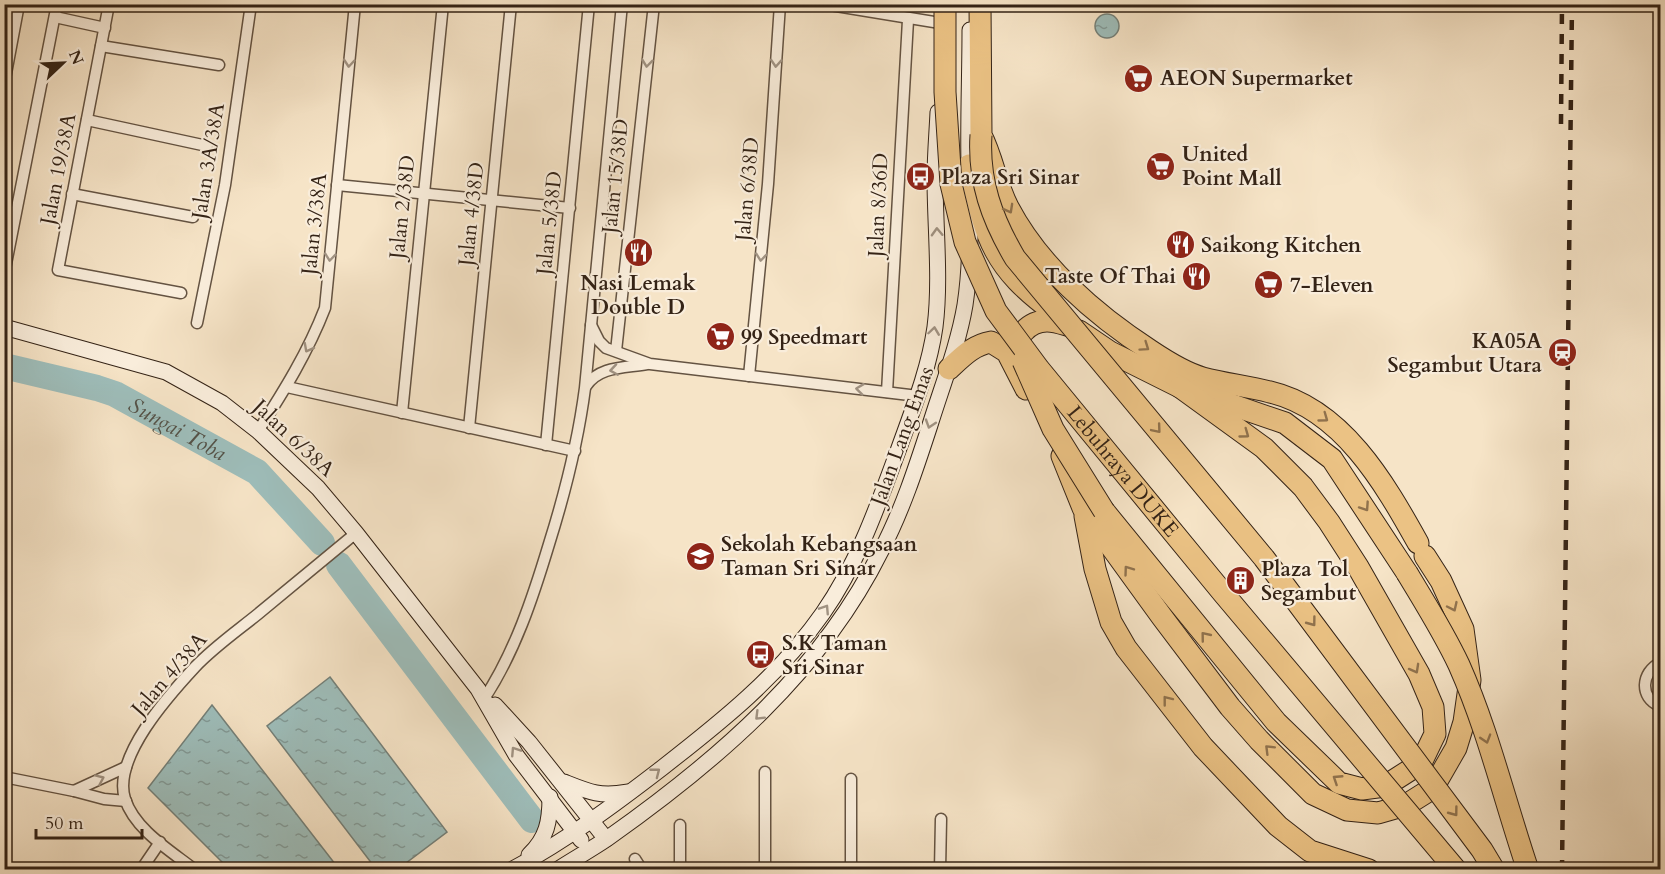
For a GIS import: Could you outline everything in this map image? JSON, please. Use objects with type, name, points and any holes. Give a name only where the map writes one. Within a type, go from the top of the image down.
[{"type":"highway","points":[[981,4],[981,171],[996,223],[1015,258],[1264,558],[1482,850],[1494,870]]},
{"type":"highway","name":"Lebuhraya DUKE","points":[[943,14],[951,184],[965,242],[996,311],[1039,369],[1223,594],[1456,870]]},
{"type":"highway","points":[[949,369],[968,351],[981,343],[991,342],[1007,352],[1067,466],[1175,635],[1230,707],[1313,794],[1347,810],[1378,813],[1406,805],[1433,788],[1456,748],[1464,723],[1470,680],[1463,629],[1441,581],[1403,517],[1361,454],[1325,418],[1299,402],[1272,392],[1202,377],[1152,352],[1109,321],[1072,289],[1035,249],[1008,208],[997,184],[987,146],[981,135]]},
{"type":"highway","points":[[969,165],[989,241],[1001,263],[1018,283],[1084,334]]},
{"type":"highway","points":[[996,311],[1023,360],[1053,429],[1094,510],[1276,722],[1339,783],[1362,789],[1385,786],[1421,763],[1435,734],[1433,707],[1419,674],[1358,567],[1303,487],[1264,448],[1180,387]]},
{"type":"highway","points":[[1017,371],[1014,348],[1025,330],[1034,324],[1047,321],[1070,326],[1120,357],[1180,387],[1285,423],[1332,459],[1444,634],[1482,725],[1528,870]]},
{"type":"highway","points":[[1094,510],[1095,569],[1111,622],[1126,648],[1203,747],[1278,826],[1310,851],[1369,870]]},
{"type":"main road","name":"Jalan Lang Emas","points":[[514,868],[575,831],[632,791],[754,693],[787,658],[823,613],[858,554],[918,396],[929,358],[935,325],[937,244],[935,177],[943,14],[940,4]]},
{"type":"main road","name":"Jalan Lang Emas","points":[[557,870],[606,839],[711,759],[756,720],[800,674],[824,644],[846,613],[885,542],[910,484],[949,369],[965,306],[971,242],[969,165],[971,4]]},
{"type":"main road","name":"Jalan 6/38A","points":[[4,327],[166,372],[222,403],[258,431],[318,488],[356,532],[483,695],[529,742],[606,839]]},
{"type":"main road","name":"Jalan 6/38A","points":[[483,695],[516,755],[588,849]]},
{"type":"main road","points":[[561,781],[598,795],[632,791]]},
{"type":"main road","points":[[514,868],[536,848],[549,824],[550,797]]},
{"type":"street","points":[[4,84],[20,4]]},
{"type":"street","points":[[4,274],[57,4]]},
{"type":"street","name":"Jalan 19/38A","points":[[109,4],[58,270],[181,294]]},
{"type":"street","name":"Jalan 3A/38A","points":[[197,323],[225,185],[251,4]]},
{"type":"street","name":"Jalan 3/38A","points":[[258,431],[287,387],[312,342],[326,308],[355,4]]},
{"type":"street","name":"Jalan 2/38D","points":[[402,413],[443,4]]},
{"type":"street","name":"Jalan 4/38D","points":[[469,428],[511,4]]},
{"type":"street","name":"Jalan 5/38D","points":[[546,445],[589,4]]},
{"type":"street","points":[[483,695],[518,634],[534,594],[575,451],[585,388],[622,4]]},
{"type":"street","name":"Jalan 15/38D","points":[[616,351],[654,4]]},
{"type":"street","name":"Jalan 6/38D","points":[[749,376],[768,184],[780,4]]},
{"type":"street","points":[[824,4],[908,20],[943,14]]},
{"type":"street","points":[[54,17],[105,28]]},
{"type":"street","name":"Jalan 8/36D","points":[[887,392],[908,20]]},
{"type":"street","points":[[101,46],[219,65]]},
{"type":"street","points":[[87,120],[207,146]]},
{"type":"street","points":[[337,185],[570,208]]},
{"type":"street","points":[[72,194],[193,217]]},
{"type":"street","points":[[591,325],[599,341],[606,348],[650,364],[918,396]]},
{"type":"street","points":[[585,388],[591,378],[602,371],[650,364]]},
{"type":"street","points":[[287,387],[575,451]]},
{"type":"street","name":"Jalan 4/38A","points":[[126,801],[123,780],[126,767],[138,741],[157,712],[196,666],[356,532]]},
{"type":"street","points":[[1660,663],[1647,673],[1645,687],[1651,700],[1660,706]]},
{"type":"street","points":[[74,791],[126,767]]},
{"type":"street","points":[[765,772],[765,870]]},
{"type":"street","points":[[4,777],[104,799],[126,801],[143,827],[195,870]]},
{"type":"street","points":[[851,779],[851,870]]},
{"type":"street","points":[[940,870],[941,819]]},
{"type":"street","points":[[680,825],[680,870]]},
{"type":"street","points":[[141,870],[160,842]]},
{"type":"street","points":[[634,859],[642,870]]},
{"type":"water","points":[[1107,14],[1116,17],[1119,26],[1116,35],[1107,38],[1098,35],[1095,26],[1098,17]]},
{"type":"water","points":[[330,677],[447,832],[398,869],[376,869],[267,726]]},
{"type":"water","points":[[212,705],[339,869],[229,869],[148,788]]},
{"type":"waterway","name":"Sungai Toba","points":[[4,366],[115,394],[257,472],[322,543]]},
{"type":"waterway","name":"Sungai Toba","points":[[339,565],[532,820]]},
{"type":"railway","points":[[1561,124],[1562,4]]},
{"type":"railway","points":[[1562,870],[1572,4]]},
{"type":"place","name":"AEON Supermarket","points":[[1139,78]]},
{"type":"place","name":"United Point Mall","points":[[1161,166]]},
{"type":"place","name":"Plaza Sri Sinar","points":[[920,177]]},
{"type":"place","name":"Saikong Kitchen","points":[[1180,245]]},
{"type":"place","name":"Nasi Lemak Double D","points":[[638,252]]},
{"type":"place","name":"Taste Of Thai","points":[[1197,276]]},
{"type":"place","name":"7-Eleven","points":[[1269,285]]},
{"type":"place","name":"99 Speedmart","points":[[720,337]]},
{"type":"place","name":"KA05A Segambut Utara","points":[[1563,353]]},
{"type":"place","name":"Sekolah Kebangsaan Taman Sri Sinar","points":[[700,556]]},
{"type":"place","name":"Plaza Tol Segambut","points":[[1240,581]]},
{"type":"place","name":"S.K Taman Sri Sinar","points":[[761,655]]}]
